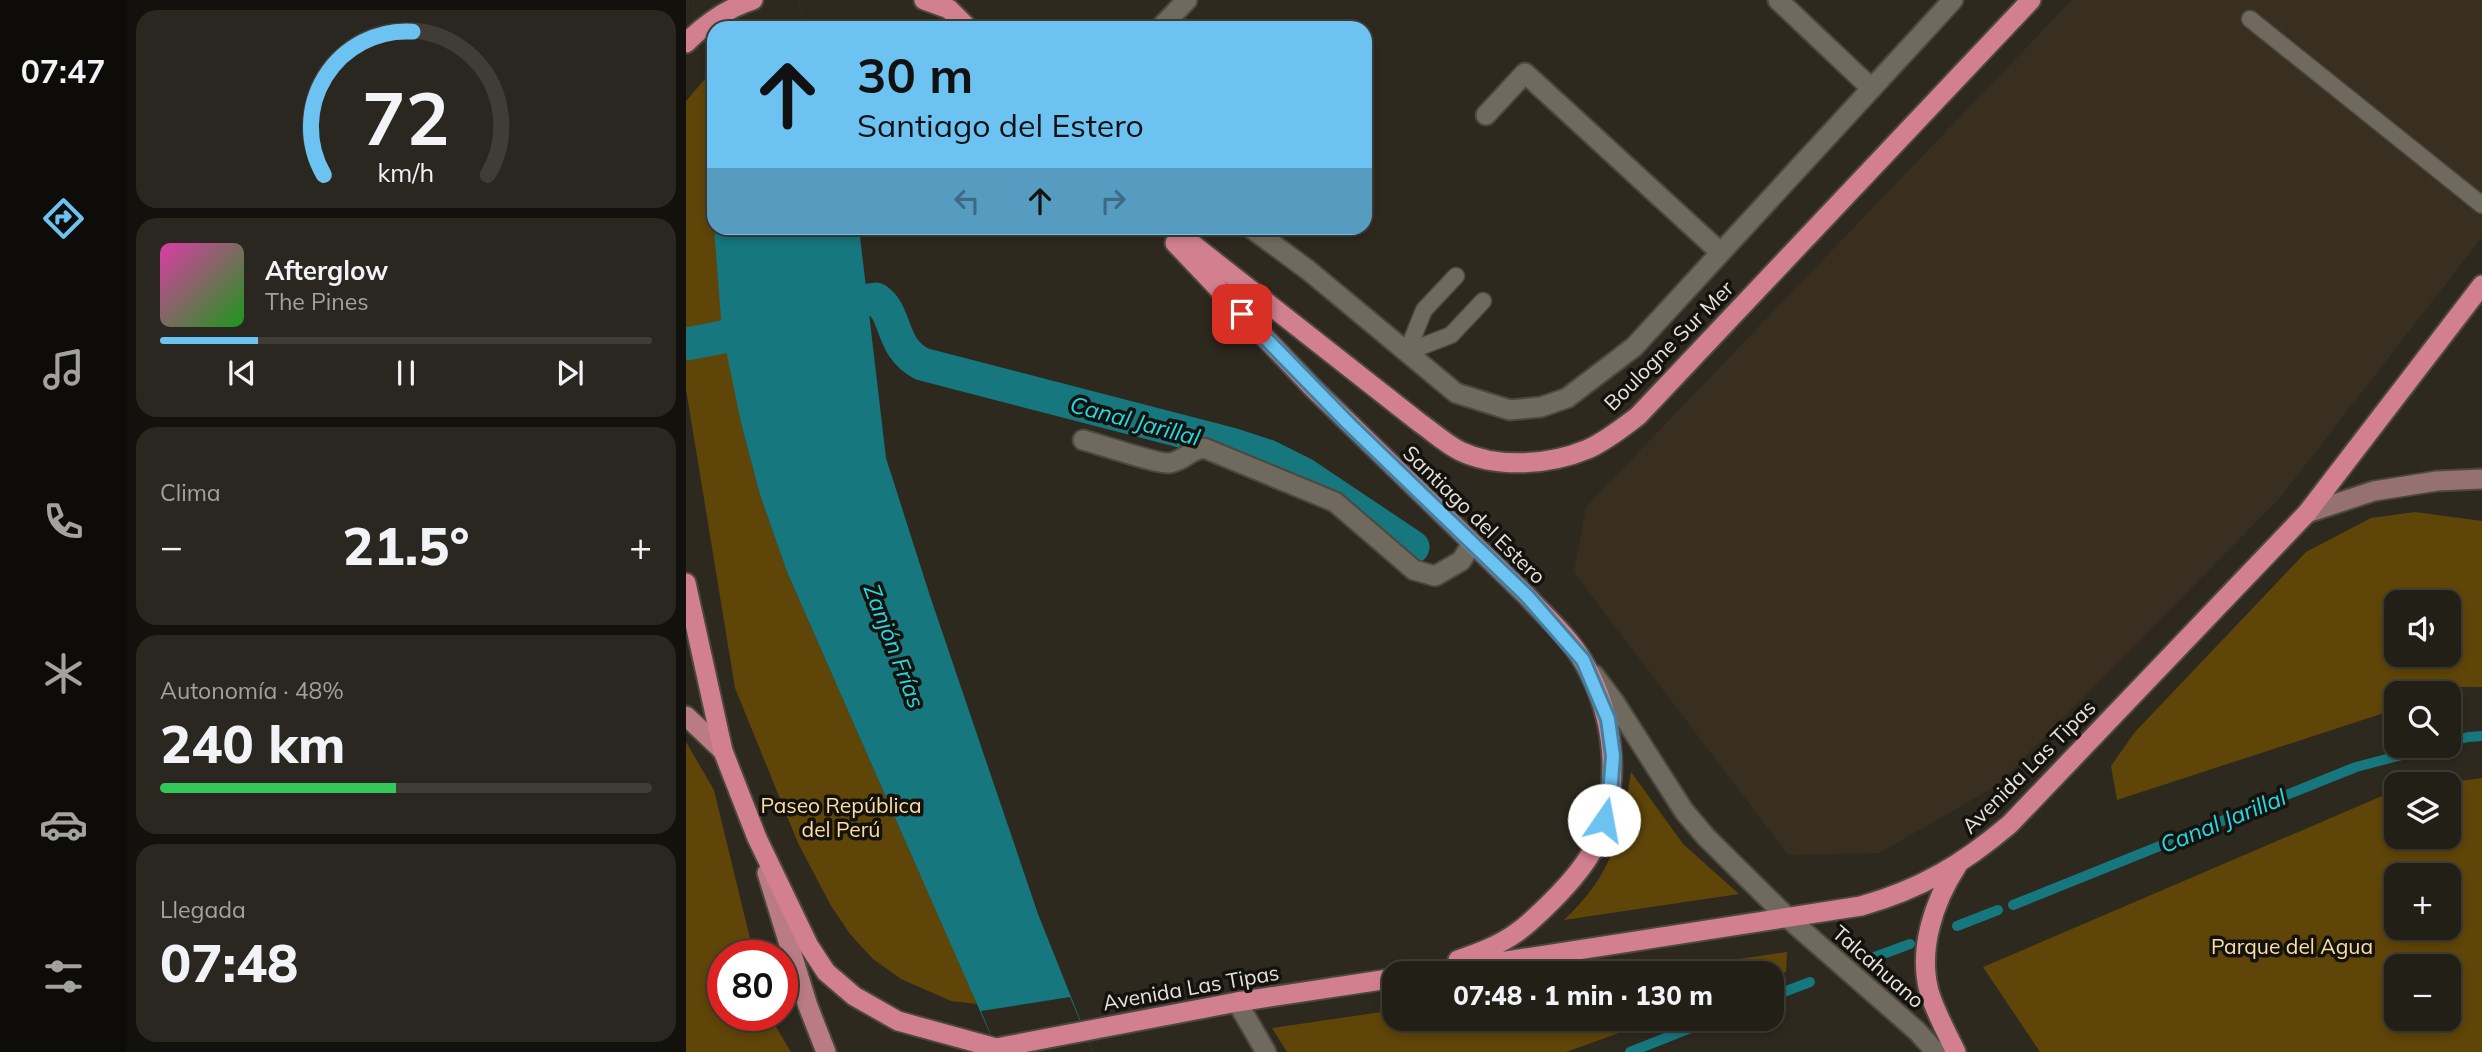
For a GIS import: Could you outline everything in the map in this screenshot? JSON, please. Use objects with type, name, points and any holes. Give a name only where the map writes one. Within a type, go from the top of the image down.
[{"type":"highway","points":[[715,21],[729,11],[754,0]]},
{"type":"highway","points":[[924,0],[945,5],[961,21]]},
{"type":"highway","name":"Boulogne Sur Mer","points":[[1181,235],[1420,423],[1461,451],[1500,462],[1537,461],[1567,456],[1600,442],[1638,416],[2031,0]]},
{"type":"highway","points":[[692,37],[707,26]]},
{"type":"highway","name":"Santiago del Estero","points":[[1168,235],[1313,388],[1527,596],[1583,660]]},
{"type":"highway","name":"Avenida Las Tipas","points":[[1505,961],[1861,906],[1897,895],[1959,864],[2010,824],[2306,513],[2482,285]]},
{"type":"highway","points":[[686,583],[723,751],[757,838],[809,946],[826,972],[853,996],[898,1021],[995,1050]]},
{"type":"highway","name":"Avenida Las Tipas","points":[[1456,961],[1496,945],[1531,922],[1559,894],[1594,848],[1610,794],[1613,756],[1608,719],[1583,660]]},
{"type":"highway","points":[[1956,1052],[1929,992],[1926,970],[1927,946],[1936,907],[1942,890],[1959,864]]},
{"type":"highway","name":"Avenida Las Tipas","points":[[995,1050],[1084,1030],[1237,1002],[1382,980]]},
{"type":"main road","points":[[2306,513],[2374,491],[2437,481],[2482,479]]},
{"type":"main road","points":[[686,716],[723,751]]},
{"type":"main road","points":[[757,838],[811,1015],[827,1052]]},
{"type":"street","points":[[1167,21],[1187,0]]},
{"type":"street","points":[[1778,0],[1871,88]]},
{"type":"street","name":"Boulogne Sur Mer","points":[[1407,352],[1455,393],[1510,410],[1541,407],[1567,398],[1634,347],[1952,0]]},
{"type":"street","points":[[1486,115],[1525,73],[1720,252]]},
{"type":"street","points":[[1260,235],[1308,270],[1407,352]]},
{"type":"street","points":[[1083,440],[1167,463],[1184,458],[1194,449],[1204,448],[1335,502],[1414,570],[1435,576],[1461,561],[1472,544]]},
{"type":"street","name":"Santiago del Estero","points":[[1583,660],[1615,703],[1684,811],[1706,837],[1788,918]]},
{"type":"street","name":"Talcahuano","points":[[1788,918],[1917,1031],[1936,1052]]},
{"type":"street","points":[[1237,1002],[1266,1052]]},
{"type":"lane","points":[[2250,19],[2482,205]]},
{"type":"lane","points":[[1407,352],[1424,310],[1456,275]]},
{"type":"lane","points":[[1407,352],[1451,335],[1483,301]]},
{"type":"shaded area","points":[[2072,0],[2482,0],[2482,237],[2279,499],[1996,786],[1879,853],[1788,855],[1574,572],[1586,507]]},
{"type":"green space","name":"Paseo República del Perú","points":[[705,79],[707,235],[715,235],[742,427],[760,495],[787,572],[977,1004],[951,1001],[901,979],[873,959],[850,934],[830,904],[798,843],[735,688],[686,389],[686,101]]},
{"type":"green space","points":[[2415,512],[2482,521],[2482,687],[2461,687],[2461,681],[2384,681],[2384,713],[2117,800],[2111,766],[2135,732],[2306,552],[2371,518]]},
{"type":"green space","points":[[686,742],[714,790],[750,940],[707,940],[707,1031],[779,1031],[791,1052],[686,1052]]},
{"type":"green space","points":[[1631,772],[1683,844],[1739,894],[1564,920],[1594,886],[1612,853],[1623,816]]},
{"type":"green space","name":"Parque del Agua","points":[[2482,778],[2482,1052],[2040,1052],[1983,967],[2384,795],[2384,849],[2461,849],[2461,781]]},
{"type":"green space","points":[[1787,952],[1784,973],[1784,961],[1725,961]]},
{"type":"green space","points":[[1382,1012],[1382,1031],[1625,1031],[1566,1052],[1287,1052],[1272,1028]]},
{"type":"water","points":[[693,0],[798,0],[806,21],[707,21],[707,110],[704,62]]},
{"type":"water","name":"Zanjón Frías","points":[[715,235],[860,235],[886,458],[1038,914],[1093,1052],[998,1052],[787,572],[760,495],[742,427],[722,331]]},
{"type":"pier","points":[[693,0],[798,0],[806,21],[707,21],[705,79]]},
{"type":"pier","points":[[1070,997],[1093,1052],[998,1052],[981,1011]]},
{"type":"waterway","name":"Canal Jarillal","points":[[868,300],[876,299],[883,305],[904,349],[922,364],[1268,456],[1304,474],[1413,547]]},
{"type":"waterway","name":"Canal Jarillal","points":[[686,344],[723,337]]},
{"type":"waterway","name":"Canal Jarillal","points":[[2461,739],[2482,736]]},
{"type":"waterway","name":"Canal Jarillal","points":[[2013,905],[2356,767],[2390,758]]},
{"type":"waterway","name":"Canal Jarillal","points":[[1957,926],[1998,910]]},
{"type":"waterway","name":"Canal Jarillal","points":[[1872,958],[1910,944]]},
{"type":"waterway","name":"Canal Jarillal","points":[[1784,992],[1810,982]]},
{"type":"waterway","points":[[1630,1052],[1683,1031]]},
{"type":"route","points":[[1242,314],[1402,477],[1527,596],[1583,660],[1608,719],[1613,756],[1610,794],[1604,820]]}]
